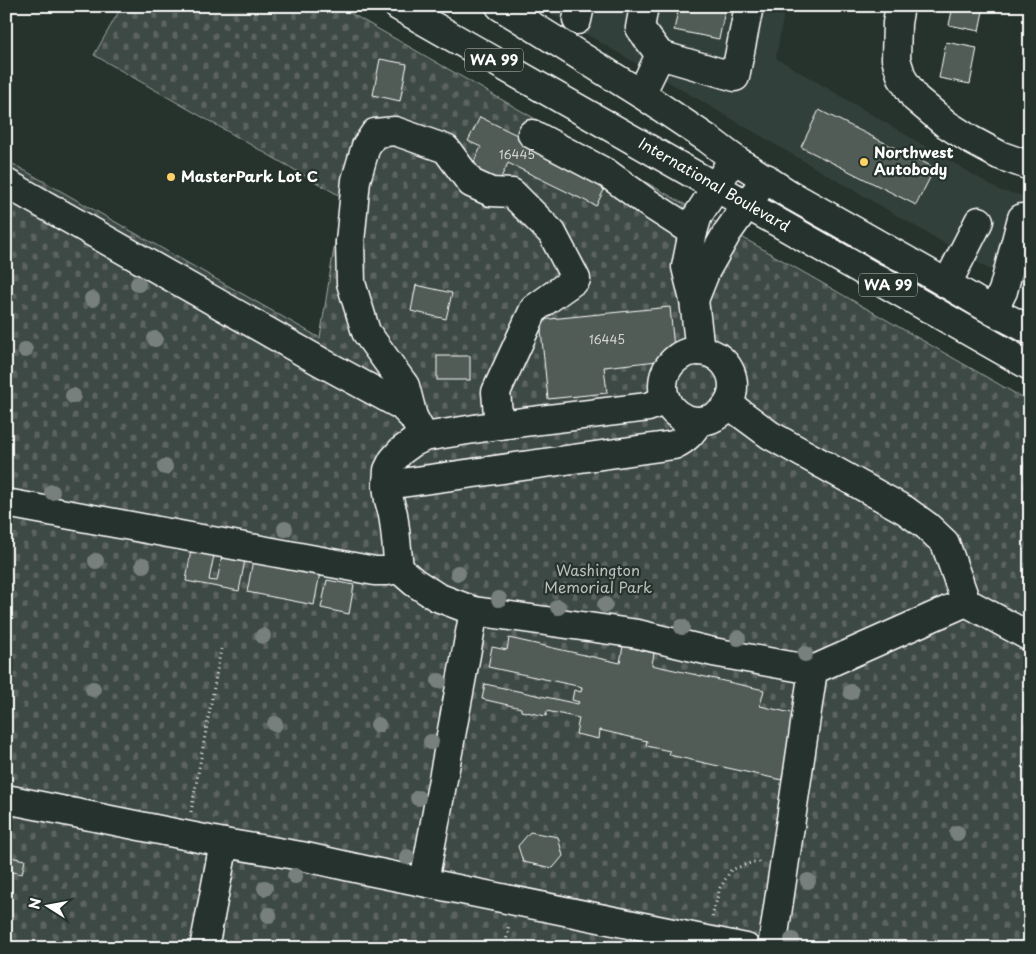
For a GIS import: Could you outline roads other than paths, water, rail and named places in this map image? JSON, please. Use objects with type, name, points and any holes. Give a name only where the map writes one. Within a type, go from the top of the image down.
[{"type":"main road","name":"International Boulevard","points":[[398,6],[1030,366]]},
{"type":"main road","name":"International Boulevard","points":[[500,6],[641,94],[708,138],[733,158],[789,194],[993,311],[1030,330]]},
{"type":"main road","points":[[644,6],[640,28],[660,56],[735,77],[749,6]]},
{"type":"main road","points":[[900,6],[897,23],[896,59],[902,78],[915,98],[946,124],[971,140],[999,155],[1030,166]]},
{"type":"main road","points":[[641,94],[660,56]]},
{"type":"main road","points":[[499,425],[496,392],[534,309],[576,279],[552,233],[512,193],[491,192],[471,183],[446,149],[395,131],[375,133],[366,146],[356,180],[350,242],[351,283],[366,332],[405,386],[419,427],[412,443],[393,460],[388,470],[387,485],[393,514],[399,569],[414,582],[437,597],[474,611],[638,634],[713,652],[813,670],[966,602]]},
{"type":"main road","points":[[532,134],[608,174],[693,232]]},
{"type":"main road","points":[[700,351],[694,300],[686,267],[698,215],[733,158]]},
{"type":"main road","points":[[694,300],[706,270],[727,233],[766,178]]},
{"type":"main road","points":[[6,183],[402,406],[419,427]]},
{"type":"main road","points":[[993,311],[1003,290],[1022,218]]},
{"type":"main road","points":[[947,284],[979,221]]},
{"type":"main road","points":[[700,351],[711,354],[728,368],[732,378],[733,389],[728,404],[717,416],[706,421],[694,421],[682,418],[666,400],[665,376],[670,365],[679,357],[700,351]]},
{"type":"main road","points":[[419,427],[499,425],[648,407],[666,400]]},
{"type":"main road","points":[[728,404],[770,435],[905,510],[927,526],[945,543],[966,602],[1030,638]]},
{"type":"main road","points":[[387,485],[674,445],[692,433],[699,421]]},
{"type":"main road","points":[[6,502],[375,570],[388,571],[399,569]]},
{"type":"main road","points":[[424,882],[474,611]]},
{"type":"main road","points":[[772,948],[813,670]]},
{"type":"main road","points":[[6,799],[224,843],[301,856],[369,872],[746,948]]},
{"type":"main road","points":[[204,948],[224,843]]},
{"type":"place","name":"Northwest Autobody","points":[[864,162]]},
{"type":"place","name":"MasterPark Lot C","points":[[171,177]]},
{"type":"park label","name":"Washington Memorial Park","points":[[598,580]]}]
